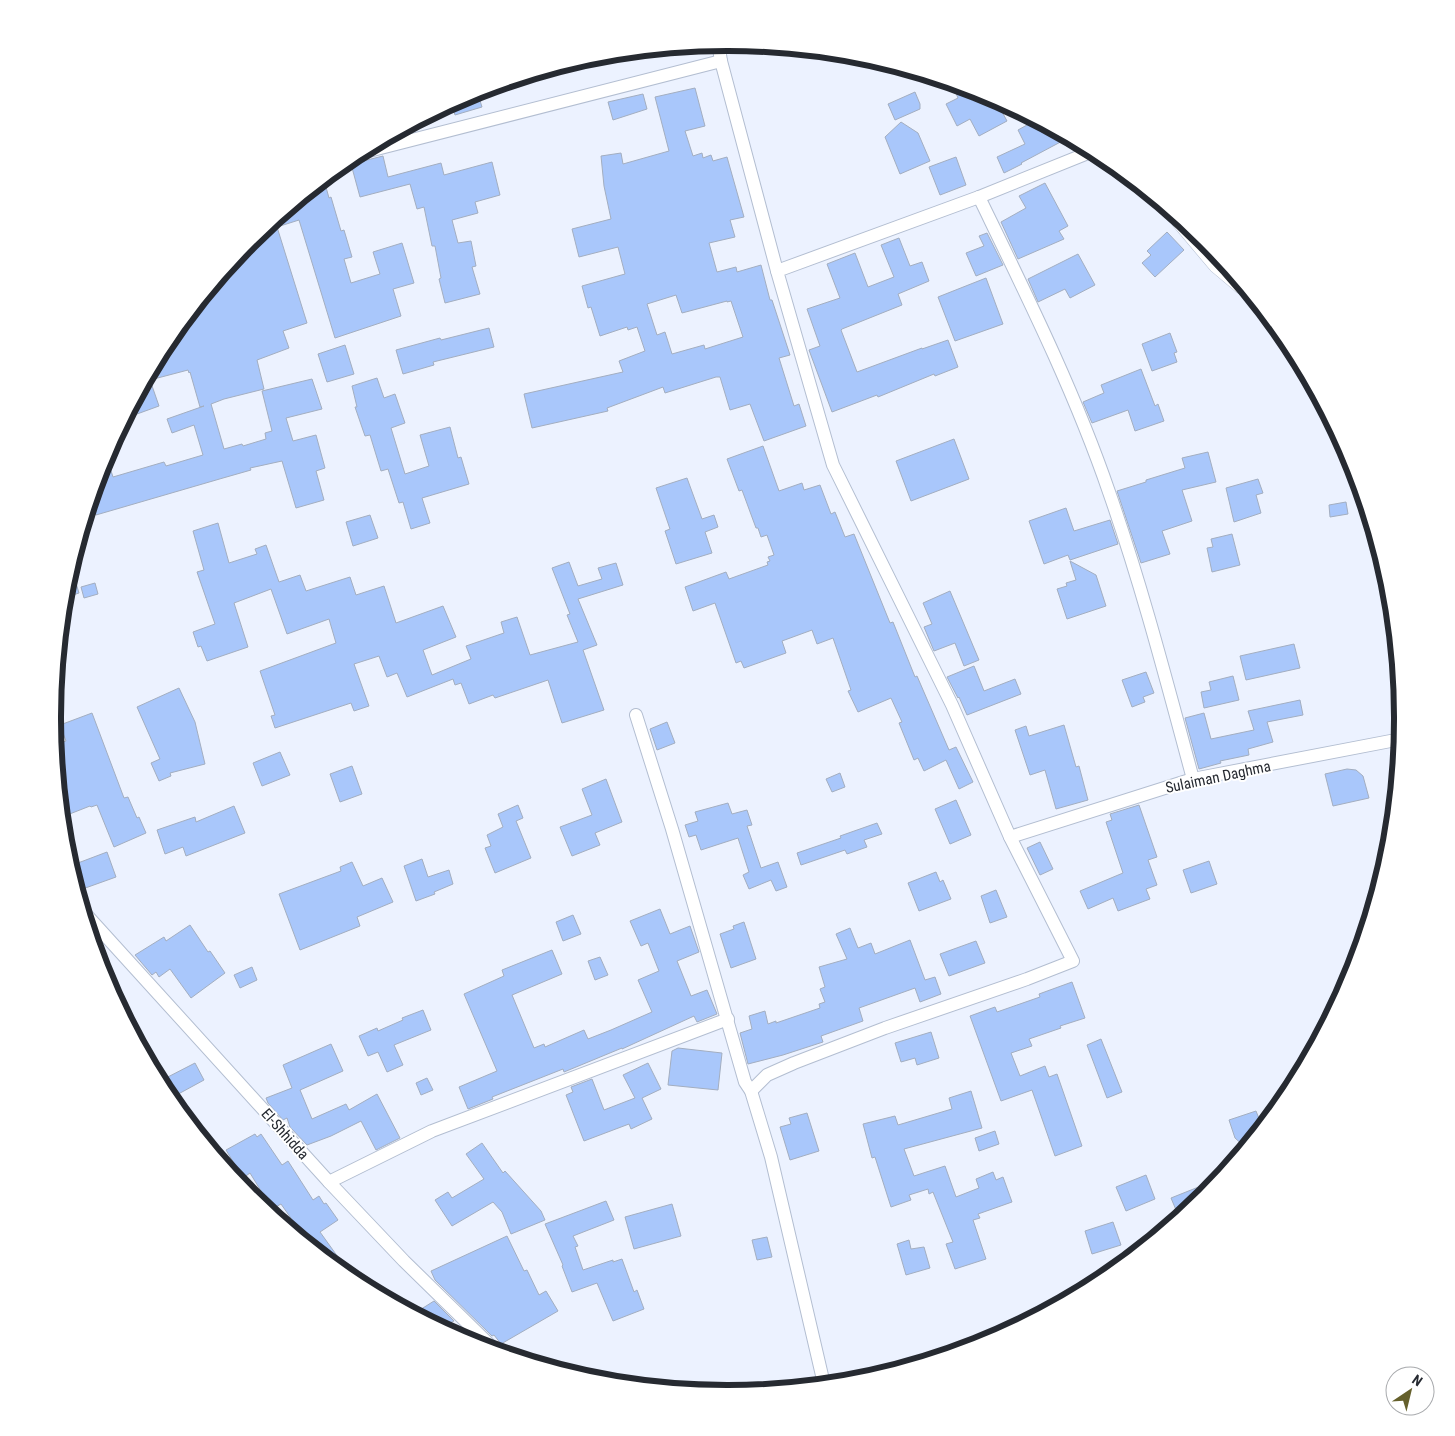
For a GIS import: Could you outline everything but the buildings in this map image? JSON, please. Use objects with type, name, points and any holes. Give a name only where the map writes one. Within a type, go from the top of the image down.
[{"type":"street","points":[[719,51],[776,271],[833,465],[952,705],[1010,836],[1073,961],[885,1028],[794,1063],[767,1075],[751,1091]]},
{"type":"street","points":[[384,147],[720,61]]},
{"type":"street","points":[[776,271],[979,197],[1083,155]]},
{"type":"street","points":[[979,197],[1042,328],[1078,410],[1110,492],[1146,610],[1193,779]]},
{"type":"street","points":[[636,715],[672,829],[745,1082],[751,1091],[771,1157],[823,1378]]},
{"type":"street","name":"Sulaiman Daghma","points":[[1010,836],[1193,779],[1393,741]]},
{"type":"street","name":"El-Shhidda","points":[[92,920],[329,1182],[404,1261],[483,1338]]},
{"type":"street","points":[[329,1182],[432,1131],[728,1019]]}]
